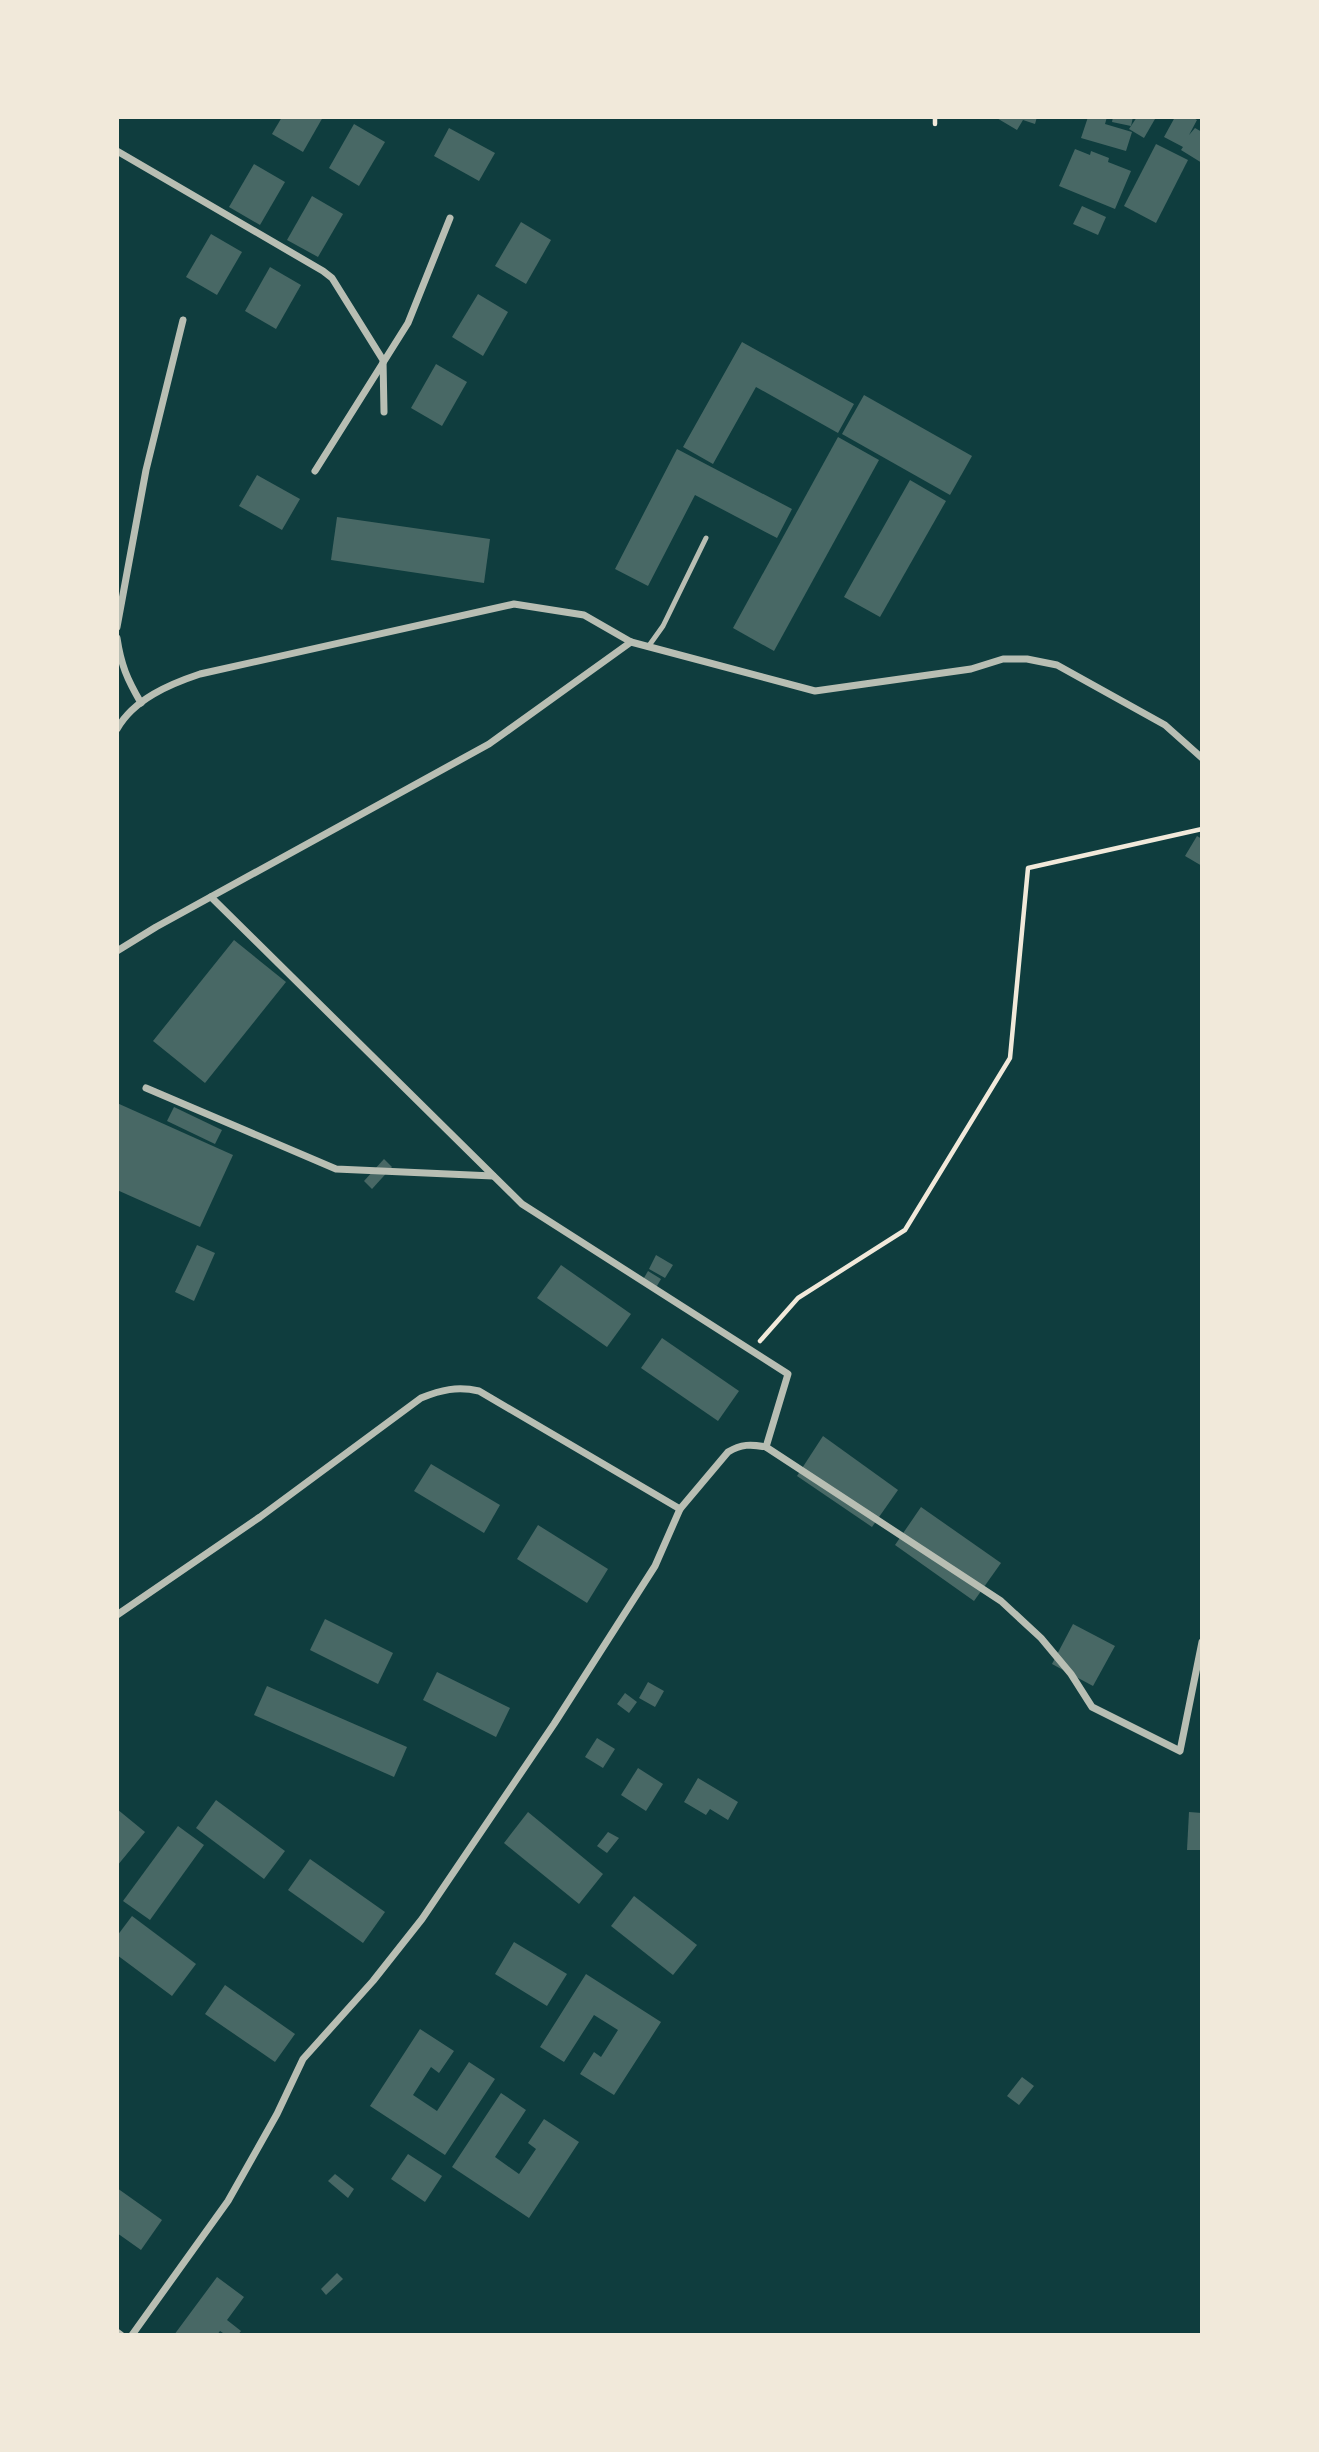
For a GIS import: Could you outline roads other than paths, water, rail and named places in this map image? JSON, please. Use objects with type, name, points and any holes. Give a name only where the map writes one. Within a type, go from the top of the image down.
[{"type":"street","points":[[117,151],[323,271],[338,286],[383,360],[384,412]]},
{"type":"street","points":[[315,471],[415,309],[450,218]]},
{"type":"street","points":[[117,627],[146,470],[183,320]]},
{"type":"street","points":[[117,729],[141,703],[170,684],[200,674],[514,604],[584,615],[631,642],[815,691],[971,669],[1003,659],[1027,659],[1058,665],[1165,725],[1202,758]]},
{"type":"street","points":[[117,638],[126,678],[141,703]]},
{"type":"street","points":[[117,951],[489,744],[631,642]]},
{"type":"street","points":[[211,897],[522,1203],[788,1374],[766,1447]]},
{"type":"street","points":[[146,1088],[337,1169],[494,1176]]},
{"type":"street","points":[[117,1615],[260,1517],[421,1398],[445,1388],[479,1391],[680,1509]]},
{"type":"street","points":[[132,2335],[228,2201],[277,2114],[303,2059],[422,1920],[554,1724],[655,1566],[680,1509],[728,1452],[737,1446],[750,1444],[766,1447],[1001,1601],[1041,1638],[1092,1707],[1180,1751],[1202,1642]]},
{"type":"lane","points":[[648,647],[663,626],[706,538]]}]
